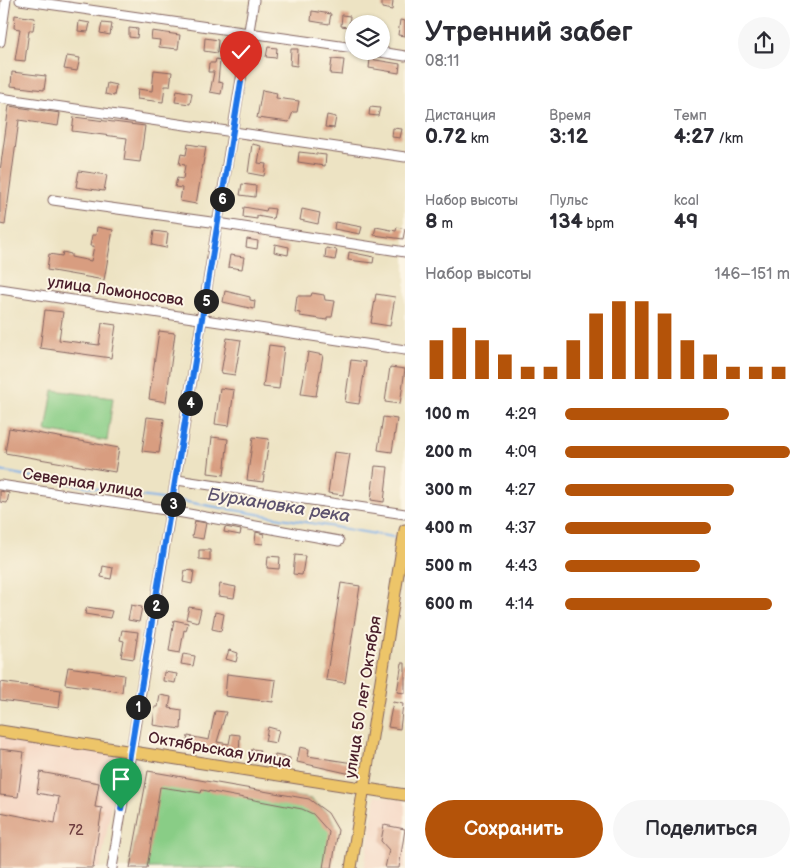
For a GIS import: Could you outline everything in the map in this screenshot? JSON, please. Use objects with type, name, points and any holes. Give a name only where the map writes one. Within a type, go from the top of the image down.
[{"type":"main road","name":"улица 50 лет Октября","points":[[352,868],[405,530]]},
{"type":"main road","name":"Октябрьская улица","points":[[0,731],[130,750],[364,790],[405,795]]},
{"type":"street","points":[[0,42],[6,0]]},
{"type":"street","points":[[20,0],[345,47]]},
{"type":"street","points":[[112,868],[130,750],[172,511],[254,0]]},
{"type":"street","points":[[390,54],[405,56]]},
{"type":"street","points":[[0,98],[233,130],[405,158]]},
{"type":"street","points":[[53,200],[405,252]]},
{"type":"street","name":"улица Ломоносова","points":[[0,289],[203,318],[405,350]]},
{"type":"street","points":[[177,480],[405,514]]},
{"type":"street","name":"Северная улица","points":[[0,485],[172,511],[339,541]]},
{"type":"shaded area","points":[[0,735],[121,755],[100,868],[0,868]]},
{"type":"shaded area","points":[[376,795],[405,800],[405,868],[364,868]]},
{"type":"green space","points":[[53,390],[113,398],[107,441],[46,431]]},
{"type":"green space","points":[[148,774],[311,799],[328,813],[335,824],[331,868],[130,868]]},
{"type":"building","points":[[382,1],[393,1],[392,10],[382,8]]},
{"type":"building","points":[[312,11],[331,14],[329,24],[311,21]]},
{"type":"building","points":[[15,15],[35,18],[33,30],[29,30],[25,61],[15,60],[20,29],[14,28]]},
{"type":"building","points":[[342,15],[345,15],[345,26],[341,26]]},
{"type":"building","points":[[400,20],[405,21],[405,36],[398,35]]},
{"type":"building","points":[[79,21],[90,23],[88,32],[78,31]]},
{"type":"building","points":[[102,23],[112,24],[110,35],[100,33]]},
{"type":"building","points":[[129,28],[138,29],[137,38],[129,37]]},
{"type":"building","points":[[152,31],[180,35],[178,49],[159,47],[160,40],[151,39]]},
{"type":"building","points":[[205,38],[218,40],[217,53],[204,51]]},
{"type":"building","points":[[268,47],[277,48],[276,58],[266,57]]},
{"type":"building","points":[[291,49],[298,49],[297,66],[290,65]]},
{"type":"building","points":[[67,56],[80,58],[77,71],[64,69]]},
{"type":"building","points":[[216,59],[220,60],[218,82],[223,83],[221,94],[210,92],[214,72],[208,72],[209,63],[215,63]]},
{"type":"building","points":[[332,59],[344,60],[342,75],[330,74]]},
{"type":"building","points":[[370,60],[400,64],[399,73],[369,68]]},
{"type":"building","points":[[154,70],[172,72],[170,86],[165,86],[163,102],[137,99],[138,89],[152,91]]},
{"type":"building","points":[[12,72],[46,76],[44,90],[11,86]]},
{"type":"building","points":[[107,83],[116,85],[114,96],[105,94]]},
{"type":"building","points":[[177,90],[192,93],[190,104],[175,102]]},
{"type":"building","points":[[262,90],[277,93],[276,98],[299,101],[297,112],[293,112],[289,122],[257,118]]},
{"type":"building","points":[[9,106],[60,113],[58,126],[19,120],[5,225],[0,224],[0,171]]},
{"type":"building","points":[[370,107],[380,108],[378,116],[369,115]]},
{"type":"building","points":[[327,115],[336,117],[334,128],[325,127]]},
{"type":"building","points":[[74,117],[145,126],[140,162],[124,160],[127,138],[72,131]]},
{"type":"building","points":[[393,128],[402,129],[400,138],[392,137]]},
{"type":"building","points":[[188,144],[206,147],[196,204],[180,201],[182,188],[175,187],[177,178],[183,179],[185,165],[179,164],[181,154],[186,155]]},
{"type":"building","points":[[252,144],[261,146],[258,163],[266,164],[264,176],[248,173]]},
{"type":"building","points":[[299,152],[326,155],[325,166],[298,162]]},
{"type":"building","points":[[79,171],[107,175],[104,191],[76,187]]},
{"type":"building","points":[[242,184],[256,186],[255,197],[240,195]]},
{"type":"building","points":[[244,207],[266,211],[267,208],[275,209],[273,219],[257,216],[257,219],[243,217]]},
{"type":"building","points":[[302,209],[320,213],[318,224],[300,220]]},
{"type":"building","points":[[335,222],[362,227],[360,234],[334,229]]},
{"type":"building","points":[[97,227],[113,230],[104,280],[47,270],[49,254],[62,256],[63,252],[71,254],[71,257],[91,261],[94,246],[90,246],[92,235],[96,235]]},
{"type":"building","points":[[376,227],[396,231],[397,227],[405,229],[403,239],[374,235]]},
{"type":"building","points":[[154,231],[168,233],[166,248],[152,245]]},
{"type":"building","points":[[247,239],[258,241],[257,249],[246,247]]},
{"type":"building","points":[[275,244],[289,247],[288,255],[274,252]]},
{"type":"building","points":[[326,248],[337,250],[335,260],[325,258]]},
{"type":"building","points":[[349,252],[374,257],[373,263],[348,260]]},
{"type":"building","points":[[230,255],[244,257],[242,269],[228,267]]},
{"type":"building","points":[[225,291],[250,297],[250,300],[255,301],[254,309],[223,302]]},
{"type":"building","points":[[312,293],[324,295],[325,300],[335,301],[332,317],[327,317],[327,320],[300,316],[300,313],[295,312],[297,296],[311,296]]},
{"type":"building","points":[[376,294],[395,297],[390,326],[371,323]]},
{"type":"building","points":[[45,310],[63,312],[59,340],[99,345],[102,323],[116,325],[111,358],[40,348]]},
{"type":"building","points":[[159,331],[175,333],[166,402],[149,399]]},
{"type":"building","points":[[227,338],[241,340],[235,375],[221,373]]},
{"type":"building","points":[[269,345],[284,347],[279,389],[263,387]]},
{"type":"building","points":[[308,352],[323,355],[316,396],[301,394]]},
{"type":"building","points":[[351,360],[366,362],[359,404],[345,402]]},
{"type":"building","points":[[390,367],[405,369],[400,404],[385,402]]},
{"type":"building","points":[[220,388],[234,390],[229,426],[215,424]]},
{"type":"building","points":[[147,417],[164,419],[159,453],[142,451]]},
{"type":"building","points":[[383,417],[397,419],[392,452],[378,450]]},
{"type":"building","points":[[9,428],[119,448],[115,472],[5,453]]},
{"type":"building","points":[[212,437],[228,439],[224,475],[208,473]]},
{"type":"building","points":[[253,437],[269,439],[263,482],[247,480]]},
{"type":"building","points":[[334,452],[350,454],[343,495],[328,493]]},
{"type":"building","points":[[375,466],[388,467],[384,502],[371,500]]},
{"type":"building","points":[[0,491],[9,493],[7,503],[0,502]]},
{"type":"building","points":[[195,521],[206,523],[203,539],[192,537]]},
{"type":"building","points":[[225,527],[241,530],[240,535],[224,532]]},
{"type":"building","points":[[256,532],[264,534],[263,544],[255,543]]},
{"type":"building","points":[[199,550],[210,550],[210,560],[199,559]]},
{"type":"building","points":[[295,555],[305,556],[302,575],[293,574]]},
{"type":"building","points":[[268,556],[280,557],[279,569],[267,568]]},
{"type":"building","points":[[103,566],[113,568],[111,579],[101,577]]},
{"type":"building","points":[[185,570],[194,571],[192,584],[183,582]]},
{"type":"building","points":[[341,583],[360,586],[345,683],[326,680]]},
{"type":"building","points":[[220,584],[236,587],[234,598],[218,596]]},
{"type":"building","points":[[131,605],[142,607],[139,622],[128,620]]},
{"type":"building","points":[[87,607],[112,611],[110,618],[85,614]]},
{"type":"building","points":[[189,607],[201,609],[198,622],[186,619]]},
{"type":"building","points":[[215,612],[224,614],[221,631],[212,629]]},
{"type":"building","points":[[174,620],[188,623],[186,631],[184,630],[180,653],[169,651]]},
{"type":"building","points":[[122,630],[138,632],[134,659],[121,657],[124,641],[120,640]]},
{"type":"building","points":[[229,650],[238,653],[236,662],[226,659]]},
{"type":"building","points":[[183,654],[195,656],[193,666],[181,664]]},
{"type":"building","points":[[402,663],[405,663],[405,693],[397,692]]},
{"type":"building","points":[[68,667],[124,675],[122,692],[65,684]]},
{"type":"building","points":[[164,672],[177,674],[175,683],[163,681]]},
{"type":"building","points":[[227,674],[276,680],[273,702],[225,696]]},
{"type":"building","points":[[0,682],[61,690],[59,708],[0,700]]},
{"type":"building","points":[[160,695],[171,697],[169,708],[182,710],[181,729],[153,725],[155,707],[158,707]]},
{"type":"building","points":[[393,702],[403,704],[400,729],[388,727]]},
{"type":"building","points":[[215,711],[226,712],[217,742],[229,744],[231,734],[240,735],[239,757],[186,747],[188,736],[209,740]]},
{"type":"building","points":[[268,727],[279,730],[276,743],[265,741]]},
{"type":"building","points":[[300,747],[309,749],[308,756],[353,763],[351,774],[297,762]]},
{"type":"building","points":[[0,749],[24,752],[18,797],[0,795]]},
{"type":"building","points":[[252,749],[260,750],[258,760],[250,759]]},
{"type":"building","points":[[275,755],[290,758],[289,766],[273,764]]},
{"type":"building","points":[[148,771],[309,799],[328,813],[338,830],[332,868],[323,868],[329,832],[313,814],[302,809],[202,790],[201,793],[160,787],[147,868],[130,868]]},
{"type":"building","points":[[40,772],[99,783],[95,807],[102,808],[93,868],[0,868],[0,812],[55,823],[59,797],[37,793]]},
{"type":"building","points":[[384,825],[405,829],[399,868],[385,868],[389,850],[381,841]]},
{"type":"waterway","name":"Бурхановка река","points":[[0,471],[170,500]]},
{"type":"waterway","name":"Бурхановка река","points":[[175,500],[399,538]]},
{"type":"route","points":[[121,809],[177,480],[241,82]]}]
